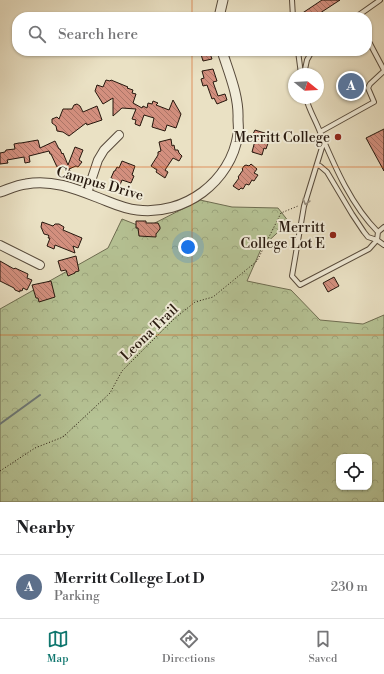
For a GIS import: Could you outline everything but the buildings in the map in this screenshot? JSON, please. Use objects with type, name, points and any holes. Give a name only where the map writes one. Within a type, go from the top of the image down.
[{"type":"street","points":[[220,12],[222,0]]},
{"type":"street","name":"Campus Drive","points":[[0,192],[14,186],[40,182],[67,186],[126,208],[147,211],[172,208],[185,204],[209,188],[229,161],[235,147],[238,134],[236,101],[223,56]]},
{"type":"street","points":[[87,193],[98,160],[104,150],[119,136]]},
{"type":"street","points":[[0,245],[40,265]]},
{"type":"lane","points":[[292,0],[293,12]]},
{"type":"lane","points":[[363,12],[380,0]]},
{"type":"lane","points":[[320,132],[374,102],[368,88],[384,70],[372,47]]},
{"type":"lane","points":[[299,56],[301,68]]},
{"type":"lane","points":[[304,68],[309,56]]},
{"type":"lane","points":[[308,104],[336,168],[354,200],[378,232]]},
{"type":"lane","points":[[324,141],[304,206],[292,276],[300,285],[368,249],[377,240],[378,232],[384,227]]},
{"type":"lane","points":[[317,165],[327,172],[352,214],[368,237],[377,240],[384,245]]},
{"type":"path","name":"Leona Trail","points":[[0,471],[35,448],[63,437],[110,393],[122,372],[174,320],[194,302],[214,298],[257,261],[281,214],[296,207],[304,206]]},
{"type":"green space","points":[[200,200],[232,207],[278,208],[289,222],[262,247],[247,281],[291,290],[320,320],[363,324],[384,315],[384,502],[0,502],[0,309],[108,248],[122,219],[145,228]]},
{"type":"waterway","points":[[0,424],[40,395]]},
{"type":"place","name":"Merritt College Lot D","points":[[351,86]]},
{"type":"place","name":"Merritt College","points":[[338,137]]},
{"type":"place","name":"Merritt College Lot E","points":[[333,235]]}]
